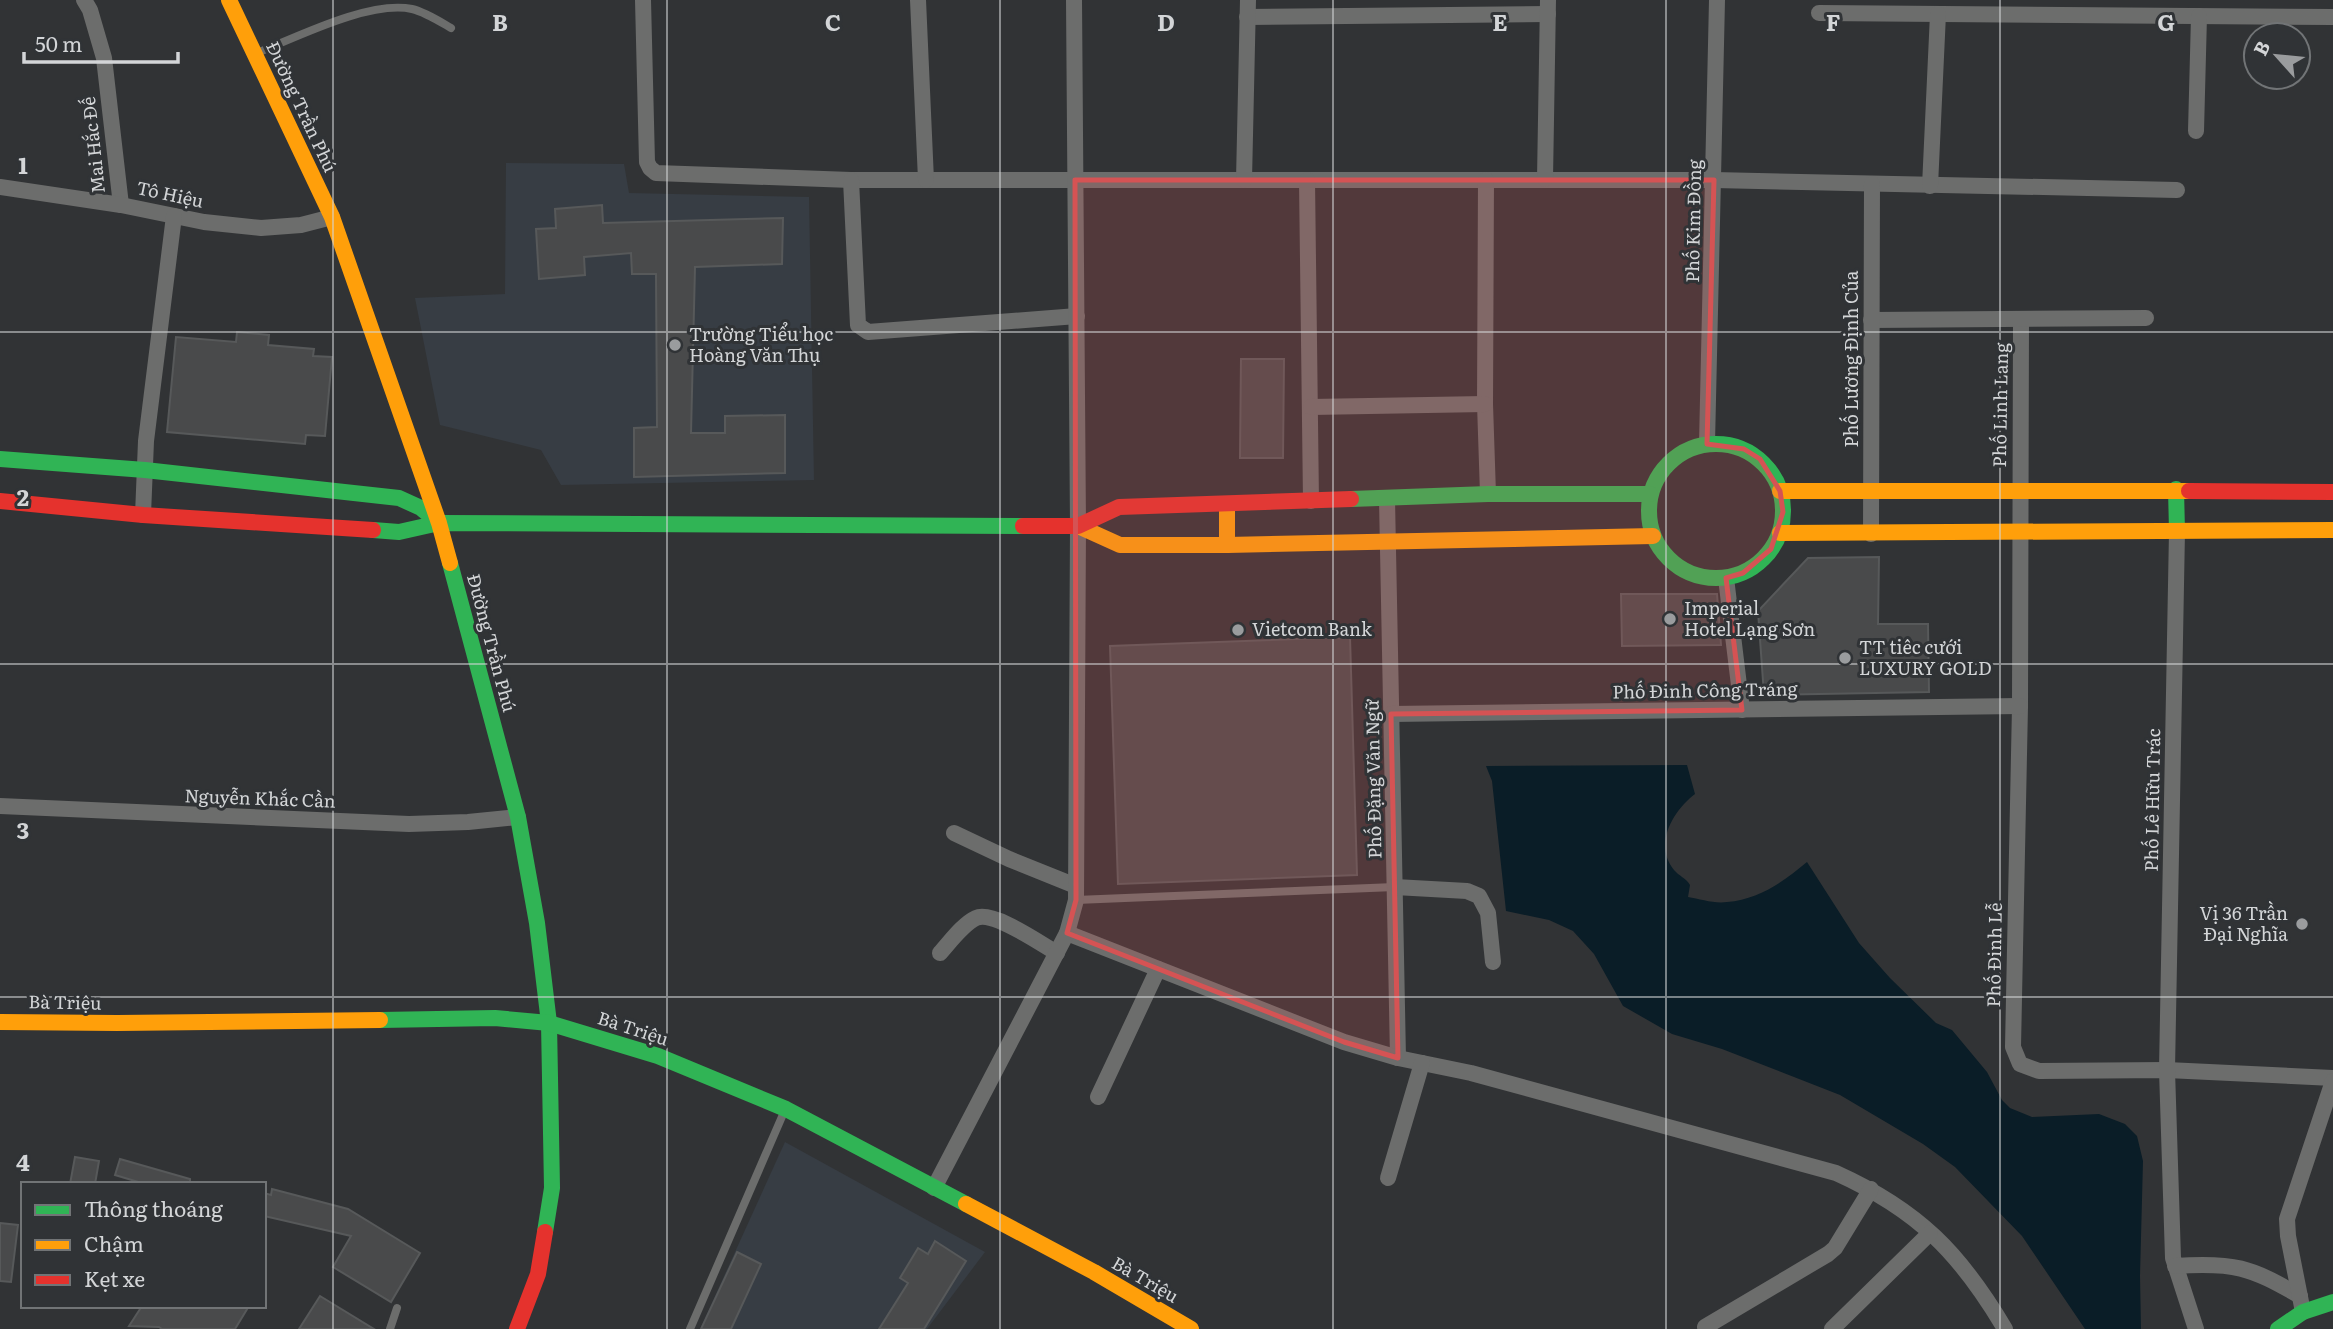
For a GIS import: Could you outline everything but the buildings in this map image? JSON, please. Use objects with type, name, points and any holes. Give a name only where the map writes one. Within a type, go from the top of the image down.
[{"type":"main road","name":"Đường Trần Phú","points":[[229,0],[332,217],[439,523],[518,817],[537,923],[549,1023],[552,1188],[538,1274],[517,1329]]},
{"type":"main road","points":[[1707,444],[1726,444],[1744,449],[1760,459],[1772,474],[1780,491],[1783,512],[1780,533],[1771,550],[1759,563],[1743,573],[1726,578],[1703,578],[1682,570],[1665,555],[1653,536],[1648,515],[1650,494],[1658,475],[1671,460],[1688,449],[1707,444]]},
{"type":"main road","points":[[0,459],[145,470],[399,498],[421,508],[439,523]]},
{"type":"main road","points":[[1780,491],[2019,492],[2176,489],[2333,492]]},
{"type":"main road","points":[[2176,489],[2177,530]]},
{"type":"main road","points":[[1078,526],[1119,507],[1488,494],[1650,494]]},
{"type":"main road","points":[[0,501],[143,515],[400,532],[439,523],[1078,526],[1120,545],[1653,536]]},
{"type":"main road","points":[[1227,504],[1227,545]]},
{"type":"main road","points":[[1780,533],[2333,530]]},
{"type":"main road","name":"Bà Triệu","points":[[0,1022],[495,1018],[549,1023],[658,1056],[786,1109],[1094,1272],[1191,1329]]},
{"type":"main road","points":[[2278,1329],[2302,1304],[2333,1302]]},
{"type":"street","name":"Mai Hắc Đế","points":[[84,0],[90,10],[104,58],[121,205]]},
{"type":"street","points":[[643,0],[647,162],[656,173],[850,180],[1714,180],[2178,190]]},
{"type":"street","points":[[918,0],[926,180]]},
{"type":"street","points":[[934,1188],[1067,933],[1076,893],[1078,526],[1074,0]]},
{"type":"street","points":[[1244,180],[1248,0]]},
{"type":"street","name":"Phố Kim Đồng","points":[[1707,444],[1717,0]]},
{"type":"street","points":[[1247,17],[1548,7],[1545,179]]},
{"type":"street","points":[[1819,13],[2333,17]]},
{"type":"street","points":[[1930,186],[1938,14]]},
{"type":"street","points":[[2196,131],[2199,16]]},
{"type":"street","points":[[850,180],[861,329],[868,332],[1077,316]]},
{"type":"street","points":[[1307,180],[1311,501]]},
{"type":"street","points":[[1486,180],[1485,404],[1488,494]]},
{"type":"street","name":"Phố Lương Định Của","points":[[1871,534],[1872,184]]},
{"type":"street","name":"Tô Hiệu","points":[[0,187],[121,205],[204,222],[261,228],[301,225],[332,217]]},
{"type":"street","points":[[143,515],[146,441],[174,216]]},
{"type":"street","name":"Phố Linh Lang","points":[[1871,320],[2146,318]]},
{"type":"street","name":"Phố Linh Lang","points":[[2019,531],[2021,319]]},
{"type":"street","points":[[1311,407],[1485,404]]},
{"type":"street","name":"Phố Đặng Văn Ngữ","points":[[1387,499],[1398,1058]]},
{"type":"street","name":"Phố Lê Hữu Trác","points":[[2177,530],[2167,1070],[2171,1240],[2175,1266],[2196,1329]]},
{"type":"street","name":"Phố Đinh Lễ","points":[[2019,531],[2020,706],[2013,1047],[2020,1064],[2039,1071],[2167,1070],[2333,1080]]},
{"type":"street","points":[[1726,578],[1742,710]]},
{"type":"street","name":"Phố Đinh Công Tráng","points":[[1391,714],[2020,706]]},
{"type":"street","name":"Nguyễn Khắc Cần","points":[[0,806],[409,824],[518,817]]},
{"type":"street","points":[[954,833],[1076,893]]},
{"type":"street","points":[[1395,887],[1467,891],[1479,896],[1488,913],[1493,962]]},
{"type":"street","points":[[940,953],[973,919],[982,915],[996,918],[1057,953]]},
{"type":"street","points":[[1067,933],[1344,1042],[1398,1058],[1471,1073],[1812,1165],[1871,1189],[1899,1206],[1964,1266],[2006,1329]]},
{"type":"street","points":[[1098,1097],[1158,969]]},
{"type":"street","points":[[1388,1178],[1422,1063]]},
{"type":"street","points":[[2302,1304],[2287,1219],[2333,1080]]},
{"type":"street","points":[[1706,1329],[1705,1327],[1828,1254],[1835,1248],[1871,1189]]},
{"type":"street","points":[[1832,1329],[1930,1233]]},
{"type":"street","points":[[2175,1266],[2216,1263],[2239,1267],[2279,1284],[2302,1304]]},
{"type":"lane","points":[[255,54],[345,18],[383,8],[412,9],[451,28]]},
{"type":"lane","points":[[1076,893],[1395,887]]},
{"type":"lane","points":[[690,1329],[786,1109]]},
{"type":"lane","points":[[390,1329],[397,1308]]},
{"type":"highlighted area","points":[[1075,180],[1714,180],[1707,444],[1744,449],[1760,459],[1780,491],[1783,512],[1771,549],[1743,573],[1726,578],[1742,710],[1391,714],[1398,1058],[1344,1042],[1067,933],[1076,900]]},
{"type":"shaded area","points":[[506,163],[624,164],[629,193],[809,197],[814,480],[561,485],[541,450],[440,425],[415,298],[505,294]]},
{"type":"shaded area","points":[[785,1142],[985,1252],[927,1329],[700,1329]]},
{"type":"water","points":[[1687,765],[1695,794],[1679,809],[1673,819],[1668,829],[1665,850],[1674,870],[1690,885],[1688,897],[1722,902],[1750,897],[1780,883],[1807,862],[1859,943],[1936,1023],[1952,1030],[1987,1072],[2002,1100],[2010,1108],[2032,1117],[2099,1114],[2125,1124],[2137,1136],[2143,1161],[2141,1329],[2085,1329],[2022,1236],[1955,1167],[1923,1144],[1840,1095],[1722,1049],[1672,1034],[1623,1006],[1594,954],[1573,931],[1549,920],[1506,911],[1492,781],[1486,766]]},
{"type":"traffic: fast","points":[[1716,444],[1742,449],[1763,464],[1778,485],[1783,511],[1778,537],[1763,558],[1742,573],[1716,578],[1690,573],[1669,558],[1654,537],[1649,511],[1654,485],[1669,464],[1690,449],[1716,444]]},
{"type":"traffic: fast","points":[[0,459],[145,470],[399,498],[421,508],[439,523]]},
{"type":"traffic: fast","points":[[2176,489],[2177,531]]},
{"type":"traffic: fast","points":[[1351,499],[1488,494],[1650,494]]},
{"type":"traffic: fast","points":[[373,530],[399,532],[439,523],[1023,526]]},
{"type":"traffic: fast","points":[[450,563],[518,817],[537,923],[549,1023],[552,1188],[545,1232]]},
{"type":"traffic: fast","points":[[380,1020],[495,1018],[549,1023],[658,1056],[786,1109],[966,1204]]},
{"type":"traffic: fast","points":[[2278,1329],[2303,1312],[2333,1302]]},
{"type":"traffic: slow","points":[[229,0],[332,217],[439,523],[450,563]]},
{"type":"traffic: slow","points":[[1780,491],[2189,491]]},
{"type":"traffic: slow","points":[[1227,504],[1227,545]]},
{"type":"traffic: slow","points":[[1078,526],[1120,545],[1653,536]]},
{"type":"traffic: slow","points":[[1780,533],[2333,530]]},
{"type":"traffic: slow","points":[[0,1022],[380,1020]]},
{"type":"traffic: slow","points":[[966,1204],[1094,1272],[1191,1329]]},
{"type":"traffic: jam","points":[[2189,491],[2333,492]]},
{"type":"traffic: jam","points":[[1023,526],[1078,526],[1119,507],[1351,499]]},
{"type":"traffic: jam","points":[[0,501],[143,515],[373,530]]},
{"type":"traffic: jam","points":[[517,1329],[538,1274],[545,1232]]},
{"type":"place","name":"Trường Tiểu học Hoàng Văn Thụ","points":[[675,345]]},
{"type":"place","name":"Imperial Hotel Lạng Sơn","points":[[1670,619]]},
{"type":"place","name":"Vietcom Bank","points":[[1238,630]]},
{"type":"place","name":"TT tiêc cưới LUXURY GOLD","points":[[1845,658]]},
{"type":"place","name":"Vị 36 Trần Đại Nghĩa","points":[[2302,924]]}]
